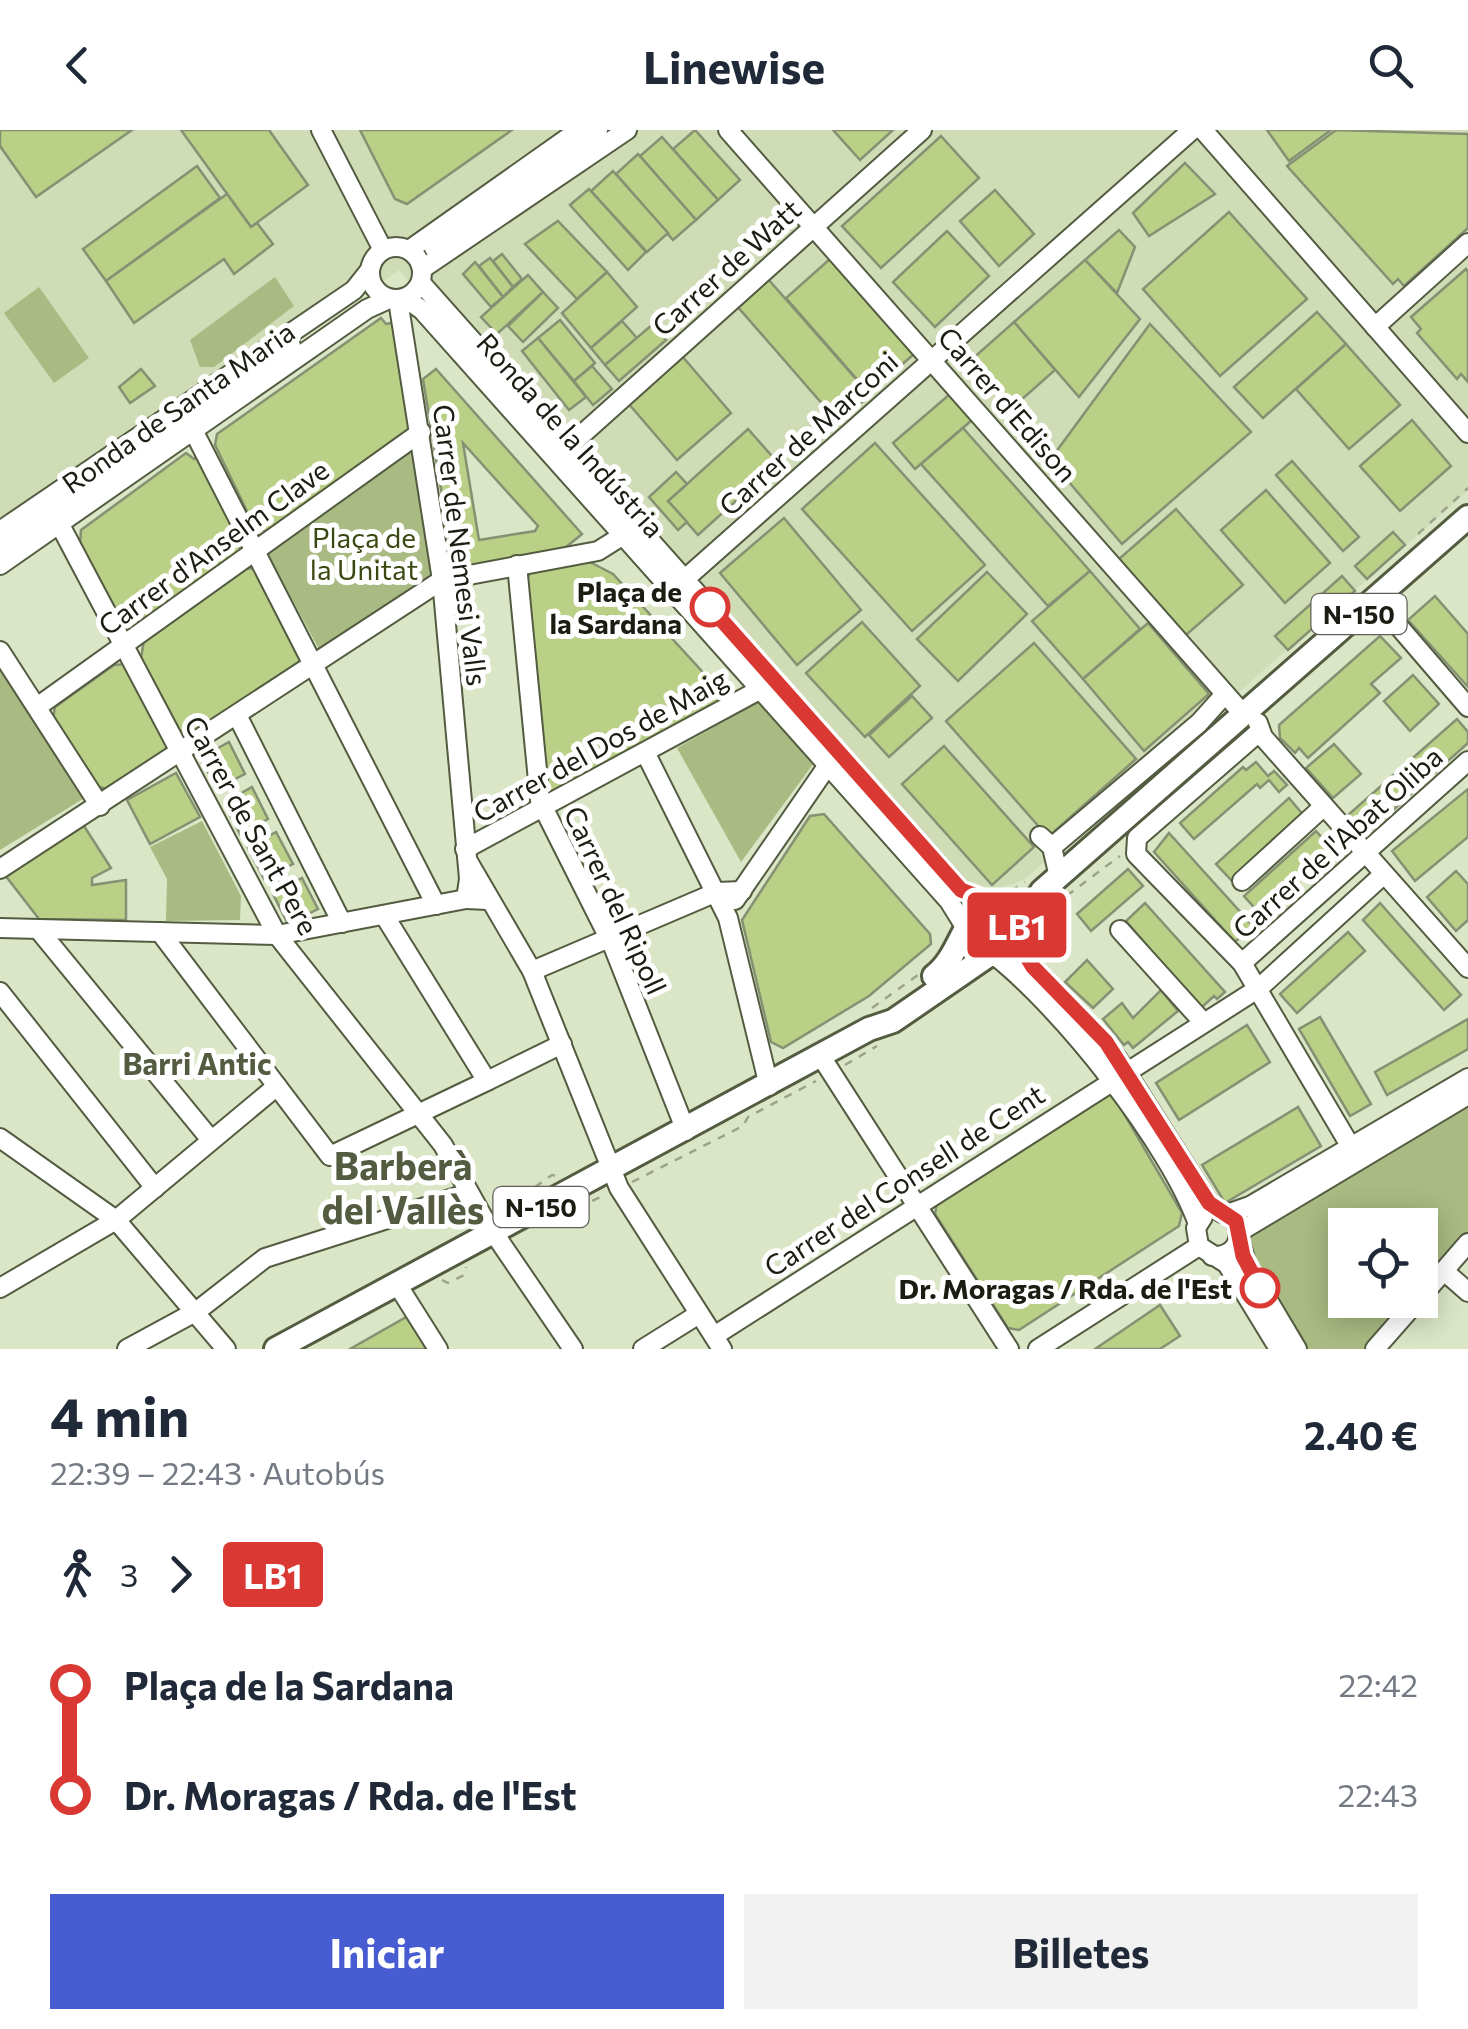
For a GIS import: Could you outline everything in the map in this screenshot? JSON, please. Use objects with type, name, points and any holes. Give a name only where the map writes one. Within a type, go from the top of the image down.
[{"type":"main road","name":"N-150","points":[[870,1029],[890,1007],[942,970],[974,912],[1043,886],[1189,764],[1254,724],[1376,600],[1468,517]]},
{"type":"main road","name":"N-150","points":[[282,1348],[870,1029],[893,1021],[991,955],[1009,949],[1043,886]]},
{"type":"main road","points":[[992,904],[1009,910],[1017,933]]},
{"type":"main road","points":[[967,930],[973,945],[991,955]]},
{"type":"street","points":[[321,130],[382,250]]},
{"type":"street","points":[[409,250],[579,130]]},
{"type":"street","points":[[434,247],[598,130]]},
{"type":"street","points":[[422,276],[409,250],[396,246],[382,250],[370,272],[374,289],[397,299],[422,276],[627,130]]},
{"type":"street","name":"Carrer d'Edison","points":[[728,130],[1468,968]]},
{"type":"street","name":"Carrer de Watt","points":[[568,447],[922,130]]},
{"type":"street","name":"Carrer de Marconi","points":[[685,579],[1192,130]]},
{"type":"street","points":[[1203,130],[1468,433]]},
{"type":"street","points":[[1375,327],[1468,242]]},
{"type":"street","name":"Ronda de Santa Maria","points":[[0,531],[354,290],[370,272]]},
{"type":"street","name":"Ronda de la Indústria","points":[[422,276],[568,447],[961,890],[992,904]]},
{"type":"street","name":"Ronda de Santa Maria","points":[[0,549],[359,299]]},
{"type":"street","name":"Ronda de la Indústria","points":[[397,299],[422,310],[626,534],[949,901],[967,930]]},
{"type":"street","name":"Ronda de Santa Maria","points":[[0,564],[367,310],[397,299]]},
{"type":"street","name":"Carrer de Nemesi Valls","points":[[397,299],[442,580],[466,854],[466,899]]},
{"type":"street","points":[[193,430],[436,905]]},
{"type":"street","name":"Carrer d'Anselm Clave","points":[[37,707],[421,432]]},
{"type":"street","name":"Carrer de Sant Pere","points":[[59,523],[277,935],[443,1145],[469,1194],[573,1349]]},
{"type":"street","points":[[0,869],[181,755],[442,580],[598,551],[626,534]]},
{"type":"street","name":"Carrer del Ripoll","points":[[516,565],[542,809],[609,939],[686,1130]]},
{"type":"street","points":[[1376,600],[1468,707]]},
{"type":"street","points":[[0,651],[100,806]]},
{"type":"street","name":"Carrer del Dos de Maig","points":[[466,854],[760,689]]},
{"type":"street","points":[[1043,886],[1046,842],[1077,826],[1226,694]]},
{"type":"street","points":[[238,717],[342,923]]},
{"type":"street","points":[[1254,724],[1243,744],[1137,838],[1136,854],[1242,964],[1355,1152]]},
{"type":"street","points":[[646,754],[728,918],[769,1086]]},
{"type":"street","points":[[1158,758],[1189,764]]},
{"type":"street","name":"Carrer de l'Abat Oliba","points":[[1242,964],[1468,762]]},
{"type":"street","points":[[728,918],[729,909],[828,765]]},
{"type":"street","points":[[1242,881],[1324,807]]},
{"type":"street","points":[[1077,826],[1087,853]]},
{"type":"street","name":"Carrer de Nemesi Valls","points":[[466,854],[488,900],[532,971],[619,1188],[718,1343]]},
{"type":"street","name":"Carrer de l'Abat Oliba","points":[[1203,1022],[1259,988],[1384,874]]},
{"type":"street","points":[[532,971],[717,892],[742,891]]},
{"type":"street","points":[[0,928],[277,935],[466,899],[488,900]]},
{"type":"street","points":[[384,915],[486,1081]]},
{"type":"street","points":[[38,929],[211,1140]]},
{"type":"street","points":[[1120,930],[1203,1022]]},
{"type":"street","points":[[160,932],[330,1156],[562,1044]]},
{"type":"street","points":[[1017,933],[1033,967],[1106,1042],[1118,1076],[1198,1224],[1205,1251],[1227,1264],[1278,1349]]},
{"type":"street","points":[[991,955],[1027,983],[1118,1076],[1209,1203],[1224,1214],[1239,1235],[1246,1266],[1297,1349]]},
{"type":"street","points":[[0,992],[155,1188]]},
{"type":"street","name":"Carrer del Consell de Cent","points":[[718,1343],[916,1204],[1203,1022]]},
{"type":"street","points":[[822,1058],[1010,1349]]},
{"type":"street","points":[[1038,1349],[1205,1251],[1229,1253],[1239,1235],[1468,1078]]},
{"type":"street","points":[[0,1288],[116,1220],[277,1086]]},
{"type":"street","points":[[1198,1224],[1210,1214],[1243,1210],[1468,1095]]},
{"type":"street","points":[[0,1138],[116,1220],[198,1311],[226,1349]]},
{"type":"street","points":[[128,1349],[198,1311],[265,1258],[469,1194]]},
{"type":"street","points":[[1438,1278],[1468,1243]]},
{"type":"street","points":[[1444,1271],[1468,1292]]},
{"type":"street","points":[[397,1284],[438,1349]]},
{"type":"street","points":[[643,1349],[700,1314]]},
{"type":"street","points":[[1376,1349],[1403,1318]]},
{"type":"path","points":[[1418,533],[1468,488]]},
{"type":"path","points":[[1043,886],[1122,855],[1136,854]]},
{"type":"shaded area","points":[[0,130],[1468,130],[1468,491],[1025,879],[994,891],[966,884],[399,270],[0,549]]},
{"type":"green space","points":[[275,277],[294,306],[214,367],[200,367],[190,340]]},
{"type":"green space","points":[[39,287],[89,358],[54,383],[4,313]]},
{"type":"green space","name":"Plaça de la Unitat","points":[[404,452],[419,455],[432,576],[320,651],[267,553]]},
{"type":"green space","points":[[0,665],[86,797],[0,850]]},
{"type":"green space","points":[[759,702],[814,763],[741,862],[677,748]]},
{"type":"green space","points":[[202,821],[241,896],[240,920],[166,921],[167,879],[150,847]]},
{"type":"green space","points":[[1468,1104],[1468,1236],[1438,1269],[1438,1208],[1328,1208],[1328,1318],[1394,1318],[1366,1349],[1307,1349],[1251,1256],[1248,1233]]},
{"type":"building","points":[[0,130],[132,130],[36,197],[0,146]]},
{"type":"building","points":[[181,130],[269,130],[308,185],[251,227]]},
{"type":"building","points":[[360,130],[512,130],[407,204],[395,199]]},
{"type":"building","points":[[695,130],[740,180],[718,200],[673,149]]},
{"type":"building","points":[[833,130],[893,130],[860,160]]},
{"type":"building","points":[[1267,130],[1331,130],[1289,161]]},
{"type":"building","points":[[1336,130],[1468,134],[1468,228],[1404,286],[1398,279],[1393,284],[1287,166]]},
{"type":"building","points":[[941,136],[979,178],[881,268],[842,226]]},
{"type":"building","points":[[662,137],[718,200],[696,220],[640,156]]},
{"type":"building","points":[[638,154],[696,220],[673,240],[616,174]]},
{"type":"building","points":[[1185,163],[1215,194],[1149,236],[1133,213]]},
{"type":"building","points":[[197,166],[220,198],[106,281],[83,249]]},
{"type":"building","points":[[613,171],[668,233],[647,252],[591,191]]},
{"type":"building","points":[[589,189],[646,252],[628,270],[570,205]]},
{"type":"building","points":[[995,190],[1034,234],[999,266],[960,221]]},
{"type":"building","points":[[227,194],[251,227],[257,223],[273,244],[234,274],[224,259],[134,323],[106,281]]},
{"type":"building","points":[[1229,212],[1307,299],[1220,376],[1143,289]]},
{"type":"building","points":[[558,221],[607,272],[577,299],[525,244]]},
{"type":"building","points":[[1119,230],[1135,247],[1117,293],[1085,260]]},
{"type":"building","points":[[947,231],[989,276],[935,327],[893,282]]},
{"type":"building","points":[[502,254],[522,279],[513,287],[493,261]]},
{"type":"building","points":[[490,258],[513,287],[503,297],[479,266]]},
{"type":"building","points":[[831,258],[914,354],[869,393],[786,298]]},
{"type":"building","points":[[1085,260],[1140,319],[1079,397],[1014,322]]},
{"type":"building","points":[[475,262],[503,297],[491,307],[463,274]]},
{"type":"building","points":[[1466,269],[1468,382],[1461,374],[1457,379],[1417,333],[1421,329],[1411,317]]},
{"type":"building","points":[[607,272],[637,307],[591,348],[562,313]]},
{"type":"building","points":[[528,275],[543,292],[497,334],[481,317]]},
{"type":"building","points":[[768,279],[870,395],[838,422],[737,306]]},
{"type":"building","points":[[543,292],[558,308],[523,342],[508,326]]},
{"type":"building","points":[[1317,312],[1346,344],[1263,418],[1234,387]]},
{"type":"building","points":[[381,318],[386,324],[396,322],[412,430],[266,534],[262,528],[257,532],[215,445],[217,434]]},
{"type":"building","points":[[560,320],[595,363],[574,381],[538,338]]},
{"type":"building","points":[[622,321],[637,338],[605,365],[591,348]]},
{"type":"building","points":[[1014,322],[1055,370],[1012,408],[971,360]]},
{"type":"building","points":[[653,324],[666,340],[619,381],[605,365]]},
{"type":"building","points":[[1150,324],[1251,432],[1122,544],[1050,460]]},
{"type":"building","points":[[538,338],[586,397],[569,410],[522,351]]},
{"type":"building","points":[[1346,344],[1400,405],[1349,449],[1296,389]]},
{"type":"building","points":[[682,356],[731,413],[677,460],[628,403]]},
{"type":"building","points":[[592,366],[612,389],[593,405],[574,381]]},
{"type":"building","points":[[141,369],[155,386],[130,403],[119,387]]},
{"type":"building","points":[[436,369],[582,534],[560,552],[454,569],[423,379]],"holes":[[[463,443],[538,526],[535,531],[479,540]]]},
{"type":"building","points":[[950,394],[972,420],[915,469],[893,443]]},
{"type":"building","points":[[1412,420],[1451,466],[1400,511],[1360,466]]},
{"type":"building","points":[[963,428],[1090,571],[1048,606],[921,464]]},
{"type":"building","points":[[748,429],[778,463],[698,535],[668,501]]},
{"type":"building","points":[[875,443],[985,565],[912,631],[802,509]]},
{"type":"building","points":[[186,453],[194,459],[200,455],[243,538],[238,554],[149,620],[124,624],[80,544],[81,530]]},
{"type":"building","points":[[1292,461],[1359,537],[1343,551],[1276,475]]},
{"type":"building","points":[[676,472],[687,484],[668,501],[687,522],[678,530],[649,497]]},
{"type":"building","points":[[1266,490],[1330,563],[1285,603],[1221,530]]},
{"type":"building","points":[[1176,509],[1243,585],[1186,635],[1119,559]]},
{"type":"building","points":[[784,518],[861,610],[797,665],[720,573]]},
{"type":"building","points":[[1393,532],[1405,545],[1367,579],[1355,566]]},
{"type":"building","points":[[588,561],[613,574],[720,691],[719,704],[557,795],[546,788],[525,583],[531,571]]},
{"type":"building","points":[[243,568],[257,569],[303,651],[299,669],[194,736],[180,731],[141,658],[144,640]]},
{"type":"building","points":[[1090,571],[1140,629],[1083,679],[1032,621]]},
{"type":"building","points":[[987,572],[1027,614],[958,681],[917,639]]},
{"type":"building","points":[[1342,576],[1355,591],[1288,650],[1275,636]]},
{"type":"building","points":[[1435,596],[1468,634],[1468,687],[1408,620]]},
{"type":"building","points":[[862,622],[920,686],[865,737],[806,673]]},
{"type":"building","points":[[1148,623],[1209,694],[1144,751],[1083,679]]},
{"type":"building","points":[[1380,636],[1401,658],[1371,684],[1380,693],[1308,758],[1299,748],[1295,753],[1280,738],[1279,725]]},
{"type":"building","points":[[1034,643],[1136,759],[1048,837],[946,721]]},
{"type":"building","points":[[126,664],[167,745],[165,754],[109,789],[98,787],[53,719],[55,707],[114,665]]},
{"type":"building","points":[[1413,675],[1439,704],[1410,731],[1384,701]]},
{"type":"building","points":[[912,696],[932,718],[889,757],[869,735]]},
{"type":"building","points":[[1457,719],[1468,732],[1468,743],[1373,828],[1361,829],[1348,815]]},
{"type":"building","points":[[229,742],[245,774],[217,788],[200,758]]},
{"type":"building","points":[[1334,744],[1361,774],[1333,798],[1306,768]]},
{"type":"building","points":[[944,746],[1034,847],[992,885],[902,784]]},
{"type":"building","points":[[1256,762],[1268,776],[1274,771],[1287,785],[1279,792],[1269,780],[1260,788],[1257,784],[1194,839],[1180,823],[1243,767],[1246,770]]},
{"type":"building","points":[[176,773],[200,817],[150,844],[127,800]]},
{"type":"building","points":[[252,787],[268,819],[240,834],[224,803]]},
{"type":"building","points":[[1468,789],[1468,837],[1415,881],[1392,851]]},
{"type":"building","points":[[1289,798],[1305,817],[1233,882],[1216,864]]},
{"type":"building","points":[[824,814],[930,934],[931,944],[869,996],[783,1048],[771,1042],[742,920],[810,816]]},
{"type":"building","points":[[84,826],[111,868],[92,878],[92,885],[126,880],[126,920],[39,919],[5,875]]},
{"type":"building","points":[[1316,831],[1332,849],[1260,914],[1244,896]]},
{"type":"building","points":[[276,832],[293,864],[264,879],[248,848]]},
{"type":"building","points":[[1169,833],[1253,926],[1235,942],[1154,852]]},
{"type":"building","points":[[1128,869],[1143,886],[1091,931],[1077,914]]},
{"type":"building","points":[[1456,871],[1468,884],[1468,920],[1456,931],[1427,897]]},
{"type":"building","points":[[302,878],[318,909],[288,924],[273,894]]},
{"type":"building","points":[[1145,903],[1225,992],[1217,999],[1214,996],[1201,1008],[1126,921]]},
{"type":"building","points":[[1380,903],[1461,995],[1444,1010],[1363,920]]},
{"type":"building","points":[[1348,932],[1365,951],[1297,1013],[1280,994]]},
{"type":"building","points":[[1087,960],[1113,989],[1093,1008],[1065,982]]},
{"type":"building","points":[[1161,990],[1178,1011],[1133,1048],[1128,1042],[1124,1045],[1103,1019],[1122,1003],[1133,1018]]},
{"type":"building","points":[[1320,1017],[1371,1104],[1350,1116],[1299,1029]]},
{"type":"building","points":[[1468,1019],[1468,1049],[1387,1095],[1375,1072]]},
{"type":"building","points":[[1247,1025],[1270,1062],[1179,1120],[1156,1083]]},
{"type":"building","points":[[1112,1093],[1182,1213],[1179,1226],[1019,1330],[1008,1328],[935,1214],[938,1196],[1098,1095]]},
{"type":"building","points":[[1298,1107],[1321,1146],[1225,1203],[1202,1165]]},
{"type":"building","points":[[1160,1305],[1180,1336],[1160,1349],[1095,1349]]},
{"type":"building","points":[[408,1316],[426,1349],[350,1349]]},
{"type":"bus line","name":"LB1","points":[[710,607],[961,890],[1009,910],[1018,927],[1016,939],[1033,967],[1106,1042],[1209,1203],[1236,1221],[1246,1266],[1260,1288]]},
{"type":"place","name":"Plaça de la Sardana","points":[[710,607]]},
{"type":"place","name":"Dr. Moragas / Rda. de l'Est","points":[[1260,1288]]},
{"type":"district","name":"Barri Antic","points":[[197,1062]]},
{"type":"district","name":"Barberà del Vallès","points":[[403,1186]]}]
